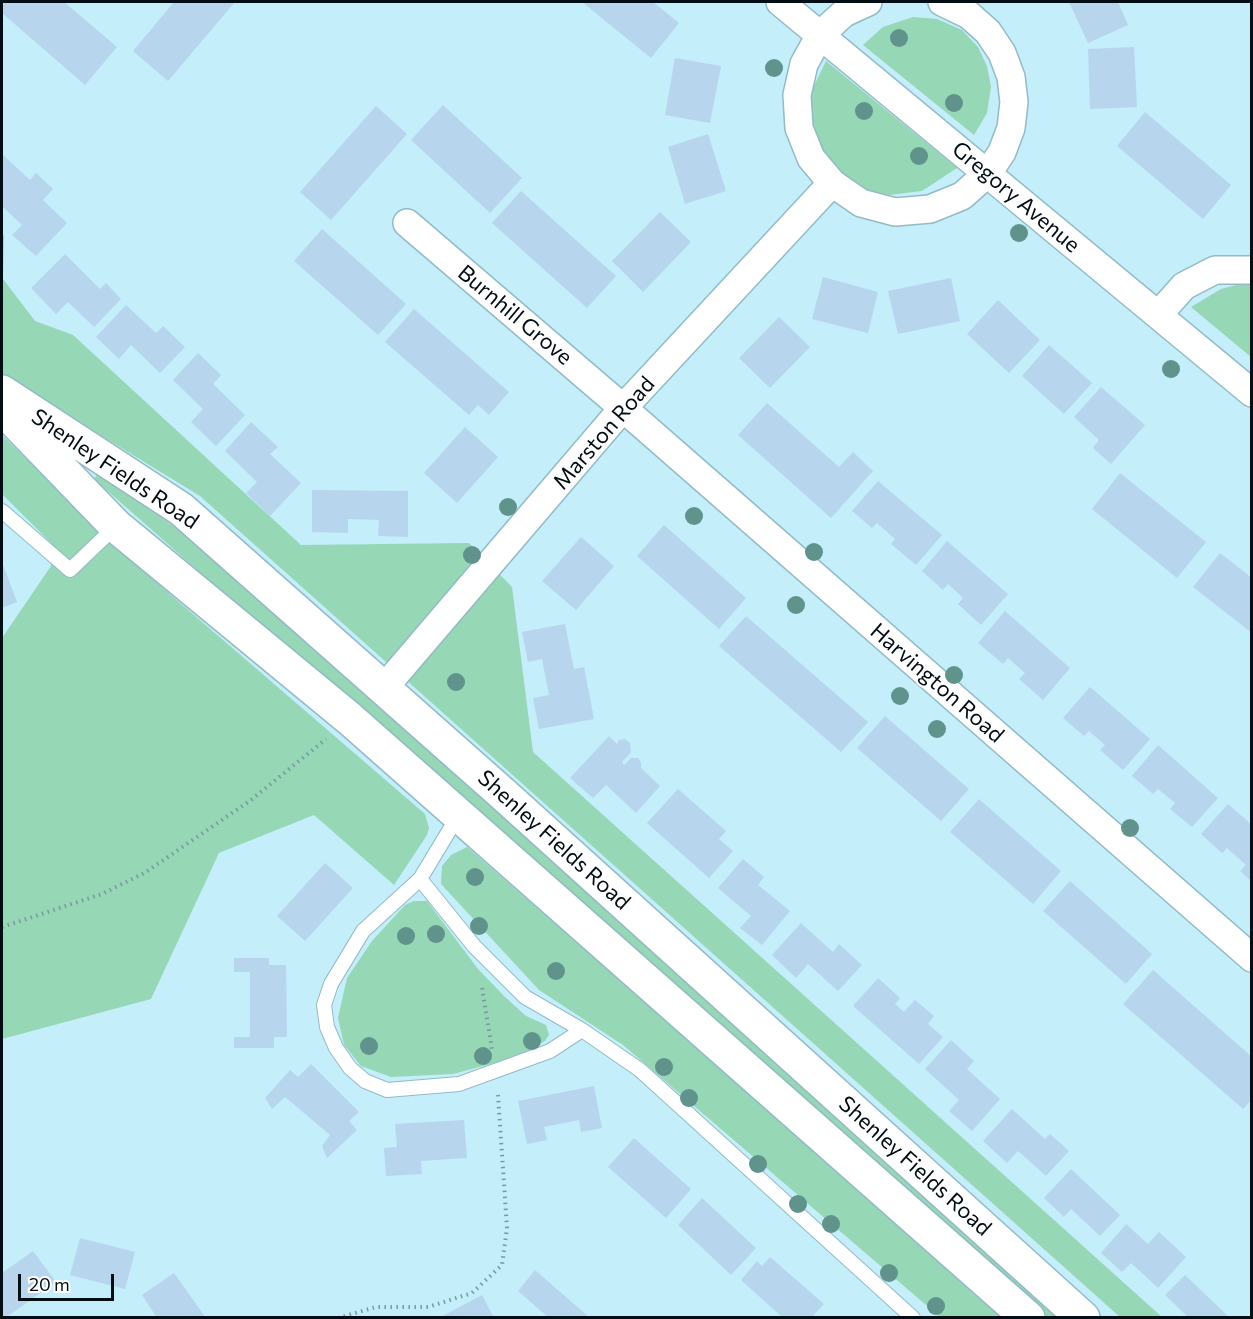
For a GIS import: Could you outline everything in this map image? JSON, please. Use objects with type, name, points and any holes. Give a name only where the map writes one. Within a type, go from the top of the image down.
[{"type":"street","name":"Gregory Avenue","points":[[780,2],[1251,393]]},
{"type":"street","points":[[868,2],[844,13],[820,35],[804,64],[797,95],[800,128],[811,158],[832,183],[861,203],[895,212],[930,209],[962,196],[988,173],[1002,152],[1011,128],[1014,102],[1011,77],[1002,53],[973,8],[942,2]]},
{"type":"street","name":"Marston Road","points":[[383,689],[623,408],[832,183]]},
{"type":"street","name":"Burnhill Grove","points":[[407,223],[623,408]]},
{"type":"street","points":[[1158,315],[1184,286],[1215,270],[1251,270]]},
{"type":"street","name":"Shenley Fields Road","points":[[2,392],[181,509],[503,794],[1083,1317]]},
{"type":"street","name":"Shenley Fields Road","points":[[2,408],[116,526],[350,719],[1028,1317]]},
{"type":"street","name":"Harvington Road","points":[[623,408],[1251,958]]},
{"type":"lane","points":[[2,511],[70,570],[116,526]]},
{"type":"lane","points":[[458,816],[420,879],[363,931],[331,984],[324,1005],[327,1027],[336,1048],[350,1068],[365,1081],[387,1090],[459,1084],[550,1051],[582,1030]]},
{"type":"lane","points":[[420,879],[474,946],[525,997],[582,1030],[639,1070],[913,1317]]},
{"type":"path","points":[[2,927],[102,894],[146,872],[251,800],[350,719]]},
{"type":"path","points":[[338,1317],[376,1307],[428,1307],[472,1293],[502,1265],[507,1228],[496,1071],[474,946]]},
{"type":"green space","points":[[913,17],[937,19],[962,30],[978,47],[987,66],[991,87],[987,113],[974,135],[863,45],[883,27]]},
{"type":"green space","points":[[826,61],[957,168],[922,191],[889,195],[863,189],[839,174],[821,151],[810,119],[813,88]]},
{"type":"green space","points":[[2,234],[4,236],[3,279],[35,321],[73,335],[301,545],[469,543],[512,587],[533,752],[1162,1317],[1120,1317],[200,496],[2,375]]},
{"type":"green space","points":[[1251,281],[1251,357],[1191,307],[1221,289]]},
{"type":"green space","points":[[2,435],[136,565],[425,814],[429,828],[427,835],[394,885],[314,815],[219,853],[151,999],[2,1039],[2,638],[51,566],[52,544],[2,494]]},
{"type":"green space","points":[[100,471],[193,541],[1064,1317],[1046,1317],[94,479]]},
{"type":"green space","points":[[467,847],[1006,1317],[940,1317],[623,1045],[539,990],[441,884],[442,866],[451,855]]},
{"type":"green space","points":[[414,901],[427,901],[478,969],[526,1016],[546,1025],[549,1035],[545,1041],[517,1057],[453,1074],[391,1077],[361,1066],[344,1045],[338,1018],[347,978],[372,941],[405,905]]},
{"type":"building","points":[[2,2],[64,2],[117,47],[85,85],[2,13]]},
{"type":"building","points":[[174,2],[235,2],[168,81],[133,51]]},
{"type":"building","points":[[582,2],[653,2],[679,23],[651,58]]},
{"type":"building","points":[[1069,2],[1118,2],[1128,25],[1088,43]]},
{"type":"building","points":[[1134,47],[1137,107],[1090,109],[1088,49]]},
{"type":"building","points":[[675,58],[721,66],[710,123],[665,115]]},
{"type":"building","points":[[443,105],[522,178],[490,213],[411,140]]},
{"type":"building","points":[[376,106],[407,134],[331,220],[300,192]]},
{"type":"building","points":[[1145,112],[1231,185],[1203,219],[1117,146]]},
{"type":"building","points":[[708,134],[726,191],[685,204],[668,147]]},
{"type":"building","points":[[2,154],[30,180],[36,173],[53,189],[43,200],[67,223],[36,256],[12,235],[22,225],[2,206]]},
{"type":"building","points":[[521,191],[616,276],[587,308],[492,223]]},
{"type":"building","points":[[660,212],[691,242],[643,292],[612,261]]},
{"type":"building","points":[[322,229],[406,304],[378,335],[294,261]]},
{"type":"building","points":[[65,254],[100,289],[106,283],[121,299],[94,327],[68,302],[56,314],[31,288]]},
{"type":"building","points":[[823,277],[878,292],[868,333],[812,319]]},
{"type":"building","points":[[951,278],[960,321],[898,334],[888,291]]},
{"type":"building","points":[[998,300],[1040,340],[1009,373],[967,334]]},
{"type":"building","points":[[126,305],[156,333],[163,326],[185,347],[160,373],[131,345],[119,359],[96,337]]},
{"type":"building","points":[[414,309],[509,392],[489,415],[478,405],[469,415],[385,342]]},
{"type":"building","points":[[779,317],[810,347],[770,388],[739,358]]},
{"type":"building","points":[[1049,345],[1092,383],[1064,414],[1022,376]]},
{"type":"building","points":[[198,353],[221,375],[213,384],[245,415],[216,446],[191,422],[203,409],[173,380]]},
{"type":"building","points":[[1101,387],[1145,425],[1111,464],[1093,448],[1099,440],[1074,417]]},
{"type":"building","points":[[767,403],[839,467],[853,452],[873,471],[831,518],[738,435]]},
{"type":"building","points":[[251,422],[278,447],[270,454],[301,483],[270,516],[246,493],[257,482],[225,451]]},
{"type":"building","points":[[465,427],[498,457],[457,503],[424,473]]},
{"type":"building","points":[[1120,473],[1206,542],[1177,578],[1092,509]]},
{"type":"building","points":[[878,481],[942,535],[916,565],[891,544],[895,539],[877,523],[872,528],[852,511]]},
{"type":"building","points":[[312,490],[408,491],[408,537],[378,536],[379,520],[348,519],[348,533],[312,532]]},
{"type":"building","points":[[664,525],[746,598],[719,629],[637,556]]},
{"type":"building","points":[[581,537],[614,566],[576,610],[542,581]]},
{"type":"building","points":[[947,541],[1008,594],[981,625],[958,604],[963,598],[948,584],[943,590],[922,571]]},
{"type":"building","points":[[1220,553],[1252,578],[1252,633],[1193,587]]},
{"type":"building","points":[[2,562],[17,602],[2,608]]},
{"type":"building","points":[[1005,611],[1070,668],[1043,700],[1019,679],[1025,673],[1008,658],[1003,664],[978,643]]},
{"type":"building","points":[[746,616],[868,722],[841,752],[719,646]]},
{"type":"building","points":[[565,624],[574,669],[584,667],[594,719],[539,729],[533,698],[549,695],[542,659],[528,662],[522,632]]},
{"type":"building","points":[[1090,687],[1150,739],[1123,770],[1100,750],[1105,745],[1089,731],[1084,736],[1063,718]]},
{"type":"building","points":[[885,716],[969,789],[941,821],[857,748]]},
{"type":"building","points":[[609,736],[617,744],[619,740],[625,739],[630,743],[631,752],[622,762],[624,765],[631,758],[638,758],[641,768],[660,786],[636,813],[606,785],[593,798],[570,778]]},
{"type":"building","points":[[1158,745],[1218,798],[1192,827],[1170,809],[1175,803],[1158,789],[1153,794],[1132,776]]},
{"type":"building","points":[[678,789],[726,831],[719,839],[733,851],[709,878],[647,823]]},
{"type":"building","points":[[979,799],[1061,871],[1033,904],[950,832]]},
{"type":"building","points":[[1228,804],[1252,825],[1252,882],[1240,871],[1246,865],[1227,848],[1222,853],[1201,834]]},
{"type":"building","points":[[743,859],[764,877],[758,885],[790,911],[762,945],[740,928],[751,916],[718,888]]},
{"type":"building","points":[[325,863],[353,888],[305,941],[277,916]]},
{"type":"building","points":[[1070,881],[1152,954],[1126,984],[1043,911]]},
{"type":"building","points":[[801,923],[833,952],[839,944],[862,965],[838,991],[808,964],[796,978],[772,955]]},
{"type":"building","points":[[234,958],[269,958],[269,965],[286,965],[287,1037],[274,1037],[274,1048],[234,1048],[234,1037],[250,1037],[250,972],[234,972]]},
{"type":"building","points":[[1153,970],[1252,1057],[1252,1099],[1243,1109],[1123,1004]]},
{"type":"building","points":[[878,978],[900,998],[895,1004],[904,1012],[915,1000],[934,1016],[928,1024],[943,1037],[919,1064],[853,1006]]},
{"type":"building","points":[[951,1040],[974,1061],[967,1069],[1000,1099],[972,1131],[949,1111],[959,1100],[925,1069]]},
{"type":"building","points":[[311,1064],[359,1112],[349,1121],[357,1130],[327,1158],[322,1146],[330,1135],[285,1097],[272,1109],[265,1098],[290,1070],[298,1077]]},
{"type":"building","points":[[594,1086],[602,1128],[581,1132],[579,1120],[544,1127],[547,1140],[527,1144],[518,1101]]},
{"type":"building","points":[[1012,1109],[1045,1139],[1050,1134],[1069,1151],[1046,1176],[1018,1151],[1007,1163],[983,1141]]},
{"type":"building","points":[[464,1120],[467,1158],[421,1161],[422,1174],[386,1176],[384,1148],[397,1147],[395,1124]]},
{"type":"building","points":[[634,1138],[691,1189],[666,1218],[608,1167]]},
{"type":"building","points":[[1071,1169],[1120,1215],[1100,1236],[1071,1209],[1064,1217],[1044,1198]]},
{"type":"building","points":[[702,1198],[756,1248],[731,1275],[678,1225]]},
{"type":"building","points":[[1126,1224],[1148,1244],[1159,1232],[1186,1257],[1158,1288],[1131,1263],[1122,1272],[1101,1253]]},
{"type":"building","points":[[80,1238],[135,1252],[125,1289],[70,1275]]},
{"type":"building","points":[[33,1251],[56,1282],[2,1318],[2,1273]]},
{"type":"building","points":[[770,1257],[824,1304],[813,1316],[815,1318],[783,1318],[741,1280],[757,1261],[762,1266]]},
{"type":"building","points":[[535,1270],[590,1318],[549,1318],[518,1291]]},
{"type":"building","points":[[174,1273],[206,1318],[157,1318],[142,1295]]},
{"type":"building","points":[[1185,1275],[1230,1318],[1189,1318],[1165,1295]]},
{"type":"building","points":[[482,1295],[494,1318],[439,1318]]}]
